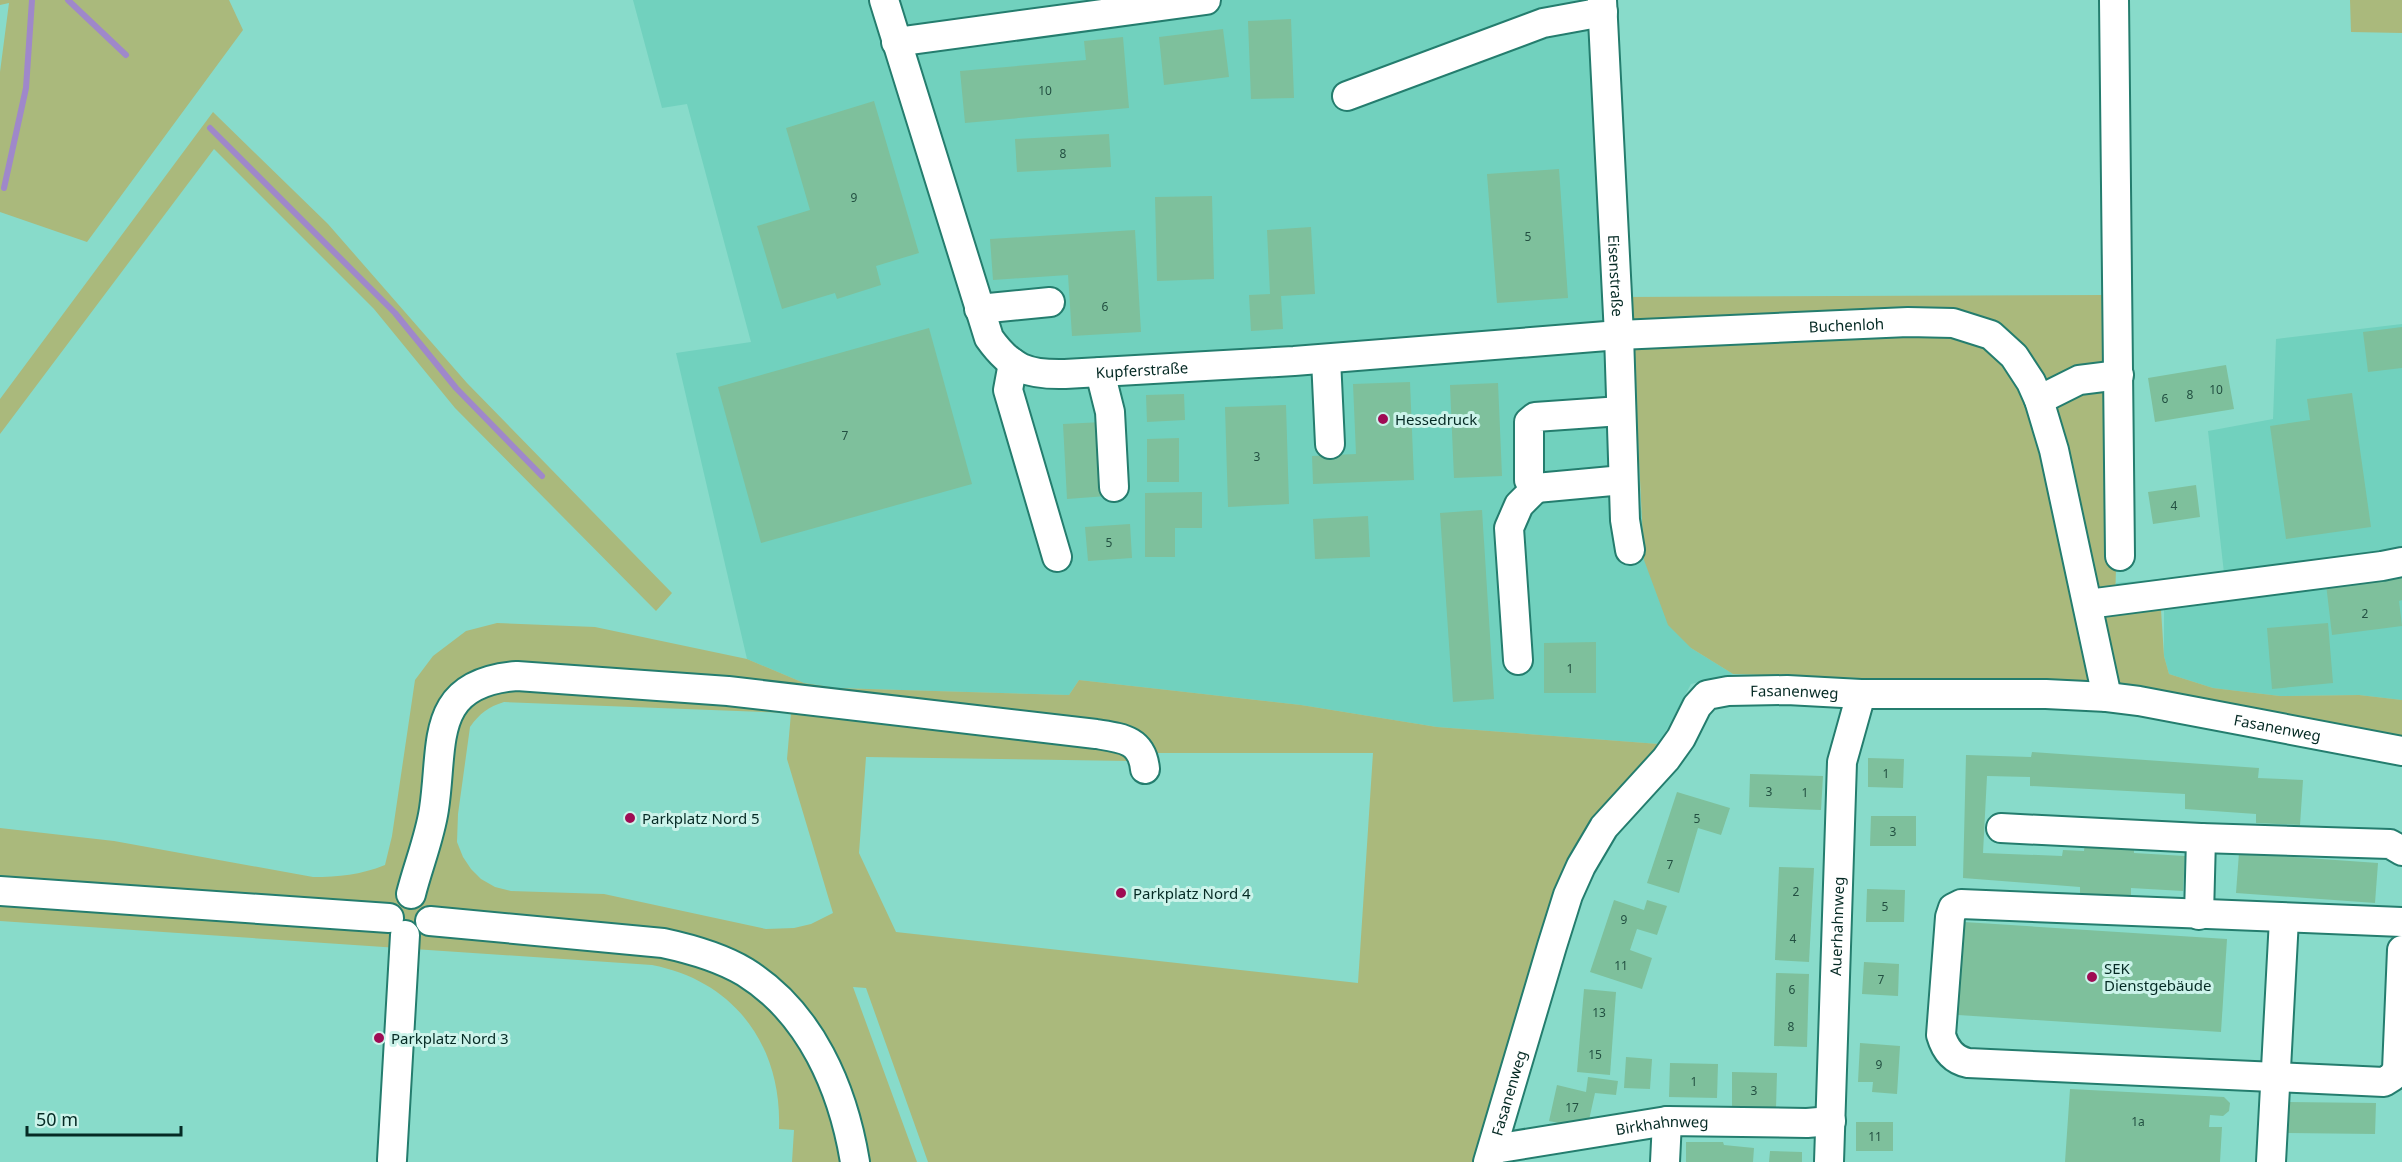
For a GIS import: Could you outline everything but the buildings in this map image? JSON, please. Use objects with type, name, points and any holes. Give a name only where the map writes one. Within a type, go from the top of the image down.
[{"type":"street","name":"Kupferstraße","points":[[885,0],[896,42],[989,338],[1000,354],[1020,369],[1041,375],[1100,372],[1326,359],[1619,335]]},
{"type":"street","points":[[896,42],[1206,0]]},
{"type":"street","points":[[2114,0],[2120,375],[2120,556]]},
{"type":"street","points":[[1347,96],[1543,23],[1602,6]]},
{"type":"street","name":"Eisenstraße","points":[[1602,6],[1619,335],[1625,520],[1630,550]]},
{"type":"street","points":[[980,309],[1050,302]]},
{"type":"street","name":"Buchenloh","points":[[1619,335],[1908,322],[1953,323],[1991,335],[2014,356],[2039,400],[2054,450],[2107,697]]},
{"type":"street","points":[[1326,359],[1330,444]]},
{"type":"street","points":[[1012,363],[1008,390],[1057,557]]},
{"type":"street","points":[[1100,372],[1110,412],[1114,487]]},
{"type":"street","points":[[2039,400],[2079,380],[2120,375]]},
{"type":"street","points":[[1536,488],[1529,480],[1529,422],[1535,417],[1621,411]]},
{"type":"street","points":[[1518,660],[1509,528],[1519,505],[1536,488],[1623,480]]},
{"type":"street","points":[[2088,604],[2402,562]]},
{"type":"street","points":[[411,894],[434,811],[440,733],[446,716],[467,692],[480,683],[495,678],[518,676],[728,691],[1096,734],[1129,741],[1144,757],[1145,769]]},
{"type":"street","name":"Fasanenweg","points":[[1491,1155],[1555,936],[1568,895],[1581,866],[1604,827],[1676,745],[1697,706],[1707,695],[1728,691],[1787,690],[1861,694],[2046,694],[2107,697],[2139,701],[2402,751]]},
{"type":"street","name":"Auerhahnweg","points":[[1829,1162],[1842,762],[1861,694]]},
{"type":"street","points":[[2001,828],[2390,844],[2402,851]]},
{"type":"street","points":[[2199,915],[2201,838]]},
{"type":"street","points":[[0,891],[397,926],[418,934],[430,921],[429,906],[424,899],[411,894],[401,895],[389,907],[397,926],[392,1160]]},
{"type":"street","points":[[2402,922],[2284,919],[1961,904],[1953,908],[1950,917],[1941,1035],[1944,1045],[1960,1061],[1968,1063],[2384,1082],[2397,1070],[2402,951]]},
{"type":"street","points":[[2271,1162],[2284,919]]},
{"type":"street","points":[[430,921],[663,943],[718,959],[745,972],[788,1008],[810,1035],[831,1075],[846,1116],[855,1162]]},
{"type":"street","points":[[1665,1162],[1667,1120]]},
{"type":"street","name":"Birkhahnweg","points":[[1491,1155],[1667,1120],[1807,1123],[1831,1121]]},
{"type":"shaded area","points":[[0,0],[229,0],[243,30],[87,242],[0,212],[0,72],[9,3],[0,5]]},
{"type":"shaded area","points":[[633,0],[1608,0],[1625,297],[1636,399],[1640,506],[1691,648],[1733,674],[1691,684],[1659,744],[1437,727],[1301,705],[1079,680],[1069,695],[836,688],[804,683],[747,659],[676,353],[751,342],[687,104],[662,108]]},
{"type":"shaded area","points":[[2350,0],[2402,0],[2402,33],[2351,32]]},
{"type":"shaded area","points":[[213,112],[328,224],[467,383],[672,593],[656,611],[455,408],[374,309],[214,149],[0,434],[0,399]]},
{"type":"shaded area","points":[[2107,295],[2122,354],[2115,604],[2161,610],[2164,656],[2169,674],[2213,688],[2280,696],[2359,695],[2402,700],[2402,737],[1922,680],[1733,674],[1691,648],[1668,625],[1644,560],[1636,399],[1625,297]]},
{"type":"shaded area","points":[[2402,324],[2402,700],[2359,695],[2280,696],[2213,688],[2169,674],[2164,656],[2164,607],[2161,610],[2115,605],[2116,583],[2224,573],[2208,431],[2273,419],[2276,339]]},
{"type":"shaded area","points":[[497,623],[595,627],[747,659],[804,683],[836,688],[1069,695],[1079,680],[1301,705],[1437,727],[1659,744],[1586,832],[1514,1030],[1474,1162],[928,1162],[866,988],[853,987],[917,1162],[792,1162],[794,1130],[779,1129],[778,1099],[772,1071],[762,1045],[748,1022],[729,1002],[707,986],[681,973],[652,965],[0,921],[0,828],[114,841],[313,877],[349,875],[385,865],[392,836],[415,680],[433,656],[466,631]],"holes":[[[504,702],[791,713],[787,759],[833,913],[811,924],[794,928],[766,929],[604,894],[511,891],[495,887],[481,879],[463,857],[457,842],[458,814],[470,727],[485,711]],[[1158,753],[1373,753],[1358,983],[896,932],[859,853],[866,757],[1130,761]]]},
{"type":"waterway","points":[[4,188],[26,88],[32,0]]},
{"type":"waterway","points":[[68,0],[126,55]]},
{"type":"waterway","points":[[210,128],[395,313],[456,388],[542,476]]},
{"type":"place","name":"Hessedruck","points":[[1383,419]]},
{"type":"place","name":"Parkplatz Nord 5","points":[[630,818]]},
{"type":"place","name":"Parkplatz Nord 4","points":[[1121,893]]},
{"type":"place","name":"SEK Dienstgebäude","points":[[2092,977]]},
{"type":"place","name":"Parkplatz Nord 3","points":[[379,1038]]}]
